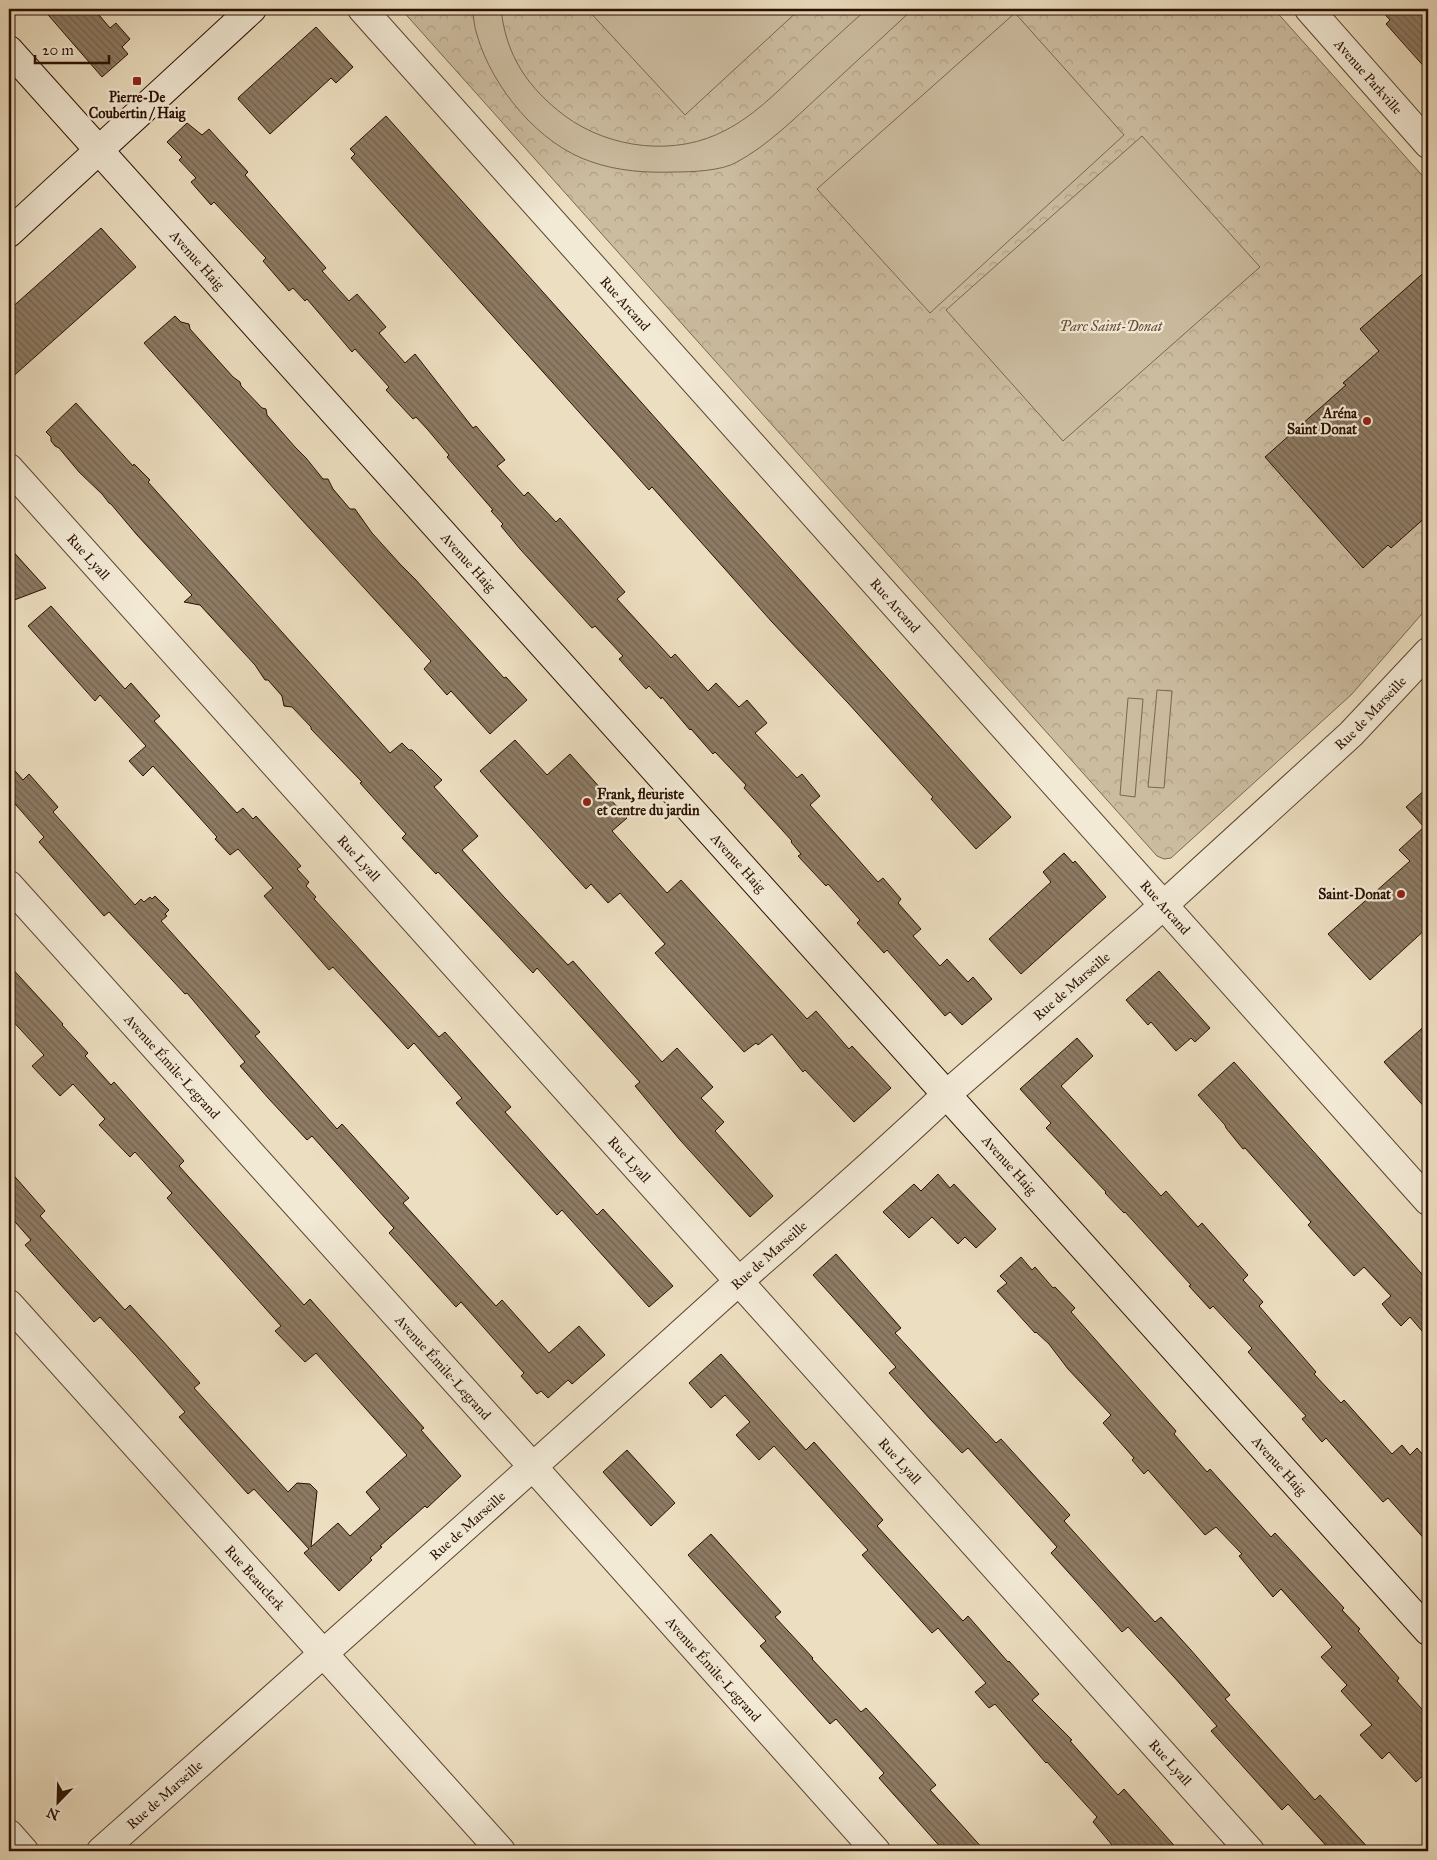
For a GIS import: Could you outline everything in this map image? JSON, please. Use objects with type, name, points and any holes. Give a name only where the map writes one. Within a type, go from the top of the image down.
[{"type":"street","points":[[9,233],[252,9]]},
{"type":"street","name":"Rue Arcand","points":[[362,9],[1428,1201]]},
{"type":"street","name":"Avenue Parkville","points":[[1309,9],[1428,144]]},
{"type":"street","name":"Avenue Haig","points":[[9,50],[1428,1630]]},
{"type":"street","name":"Rue Lyall","points":[[9,468],[1250,1851]]},
{"type":"street","name":"Rue de Marseille","points":[[101,1851],[534,1468],[948,1094],[1164,905],[1351,734],[1428,652]]},
{"type":"street","name":"Avenue Émile-Legrand","points":[[9,886],[534,1468],[876,1851]]},
{"type":"street","name":"Rue Beauclerk","points":[[9,1304],[501,1851]]},
{"type":"street","points":[[9,1834],[24,1851]]},
{"type":"green space","name":"Parc Saint-Donat","points":[[401,9],[1274,9],[1428,182],[1428,607],[1351,695],[1171,858],[1164,859],[1157,856]]},
{"type":"green space","points":[[472,9],[501,9],[508,42],[521,70],[540,94],[565,116],[602,136],[644,146],[665,146],[707,139],[745,118],[772,97],[867,9],[913,9],[790,123],[770,140],[737,162],[715,169],[697,171],[643,172],[602,165],[572,154],[536,128],[506,94],[494,74],[484,55],[477,35]]},
{"type":"green space","points":[[587,9],[800,9],[685,115]]},
{"type":"green space","points":[[1015,13],[1124,135],[930,313],[817,189]]},
{"type":"green space","points":[[1142,136],[1260,267],[1063,441],[946,310]]},
{"type":"green space","points":[[1157,690],[1172,691],[1164,788],[1148,787]]},
{"type":"green space","points":[[1128,698],[1143,699],[1135,797],[1120,795]]},
{"type":"building","points":[[43,9],[94,9],[110,28],[116,23],[130,39],[122,47],[128,54],[102,77]]},
{"type":"building","points":[[1380,9],[1428,9],[1428,71],[1386,24],[1390,20]]},
{"type":"building","points":[[316,27],[353,67],[336,83],[331,78],[270,134],[238,99]]},
{"type":"building","points":[[386,116],[1011,817],[976,849],[931,799],[933,797],[848,703],[772,622],[652,487],[649,490],[351,158],[355,154],[350,149]]},
{"type":"building","points":[[187,123],[202,135],[209,129],[248,172],[245,175],[326,268],[322,271],[349,301],[357,294],[386,327],[379,333],[405,363],[415,354],[473,428],[476,426],[505,460],[497,466],[524,496],[528,492],[556,522],[560,518],[625,592],[617,599],[671,658],[675,654],[708,691],[716,683],[739,707],[747,700],[767,723],[755,733],[797,778],[802,774],[820,796],[810,805],[878,882],[883,878],[901,899],[898,903],[921,929],[913,936],[940,966],[947,959],[968,982],[973,977],[992,999],[962,1025],[950,1012],[945,1016],[887,950],[884,953],[857,923],[860,920],[828,884],[826,886],[798,856],[801,854],[792,841],[744,788],[746,785],[715,752],[713,754],[690,730],[662,697],[661,699],[649,686],[646,689],[619,659],[623,656],[595,626],[592,628],[520,549],[501,526],[503,524],[491,511],[493,510],[447,457],[449,455],[428,430],[416,417],[413,419],[386,390],[389,387],[355,349],[352,352],[307,299],[305,301],[293,288],[289,291],[263,261],[266,258],[214,202],[211,205],[191,182],[196,178],[179,160],[182,157],[167,142]]},
{"type":"building","points":[[101,228],[136,267],[9,380],[9,310]]},
{"type":"building","name":"Aréna Saint Donat","points":[[1428,269],[1428,515],[1391,548],[1388,545],[1363,568],[1265,457],[1346,385],[1343,383],[1379,351],[1360,329]]},
{"type":"building","points":[[175,316],[181,322],[189,324],[190,329],[233,377],[240,382],[241,386],[262,408],[266,409],[267,415],[323,479],[328,479],[333,489],[350,509],[355,509],[372,533],[504,678],[506,677],[527,700],[490,734],[451,691],[447,695],[424,669],[431,661],[144,343]]},
{"type":"building","points":[[76,403],[133,466],[134,464],[150,480],[148,482],[390,753],[402,743],[409,750],[412,750],[442,780],[434,787],[478,836],[462,850],[504,897],[568,965],[573,961],[662,1062],[677,1048],[713,1087],[701,1098],[724,1122],[715,1131],[773,1196],[750,1217],[680,1140],[635,1086],[640,1082],[537,968],[533,973],[438,872],[436,874],[402,838],[406,834],[360,783],[362,782],[292,707],[284,706],[282,696],[268,680],[265,680],[255,665],[200,605],[184,602],[192,595],[102,494],[55,446],[51,441],[51,437],[46,432]]},
{"type":"building","points":[[9,547],[46,588],[9,602]]},
{"type":"building","points":[[51,606],[125,689],[131,683],[160,716],[154,721],[237,813],[243,808],[253,819],[256,816],[301,866],[297,869],[309,882],[306,886],[316,897],[314,899],[439,1037],[445,1032],[511,1107],[505,1112],[597,1215],[603,1209],[673,1286],[649,1307],[562,1210],[557,1215],[456,1103],[462,1098],[414,1043],[408,1049],[333,967],[329,970],[264,896],[273,888],[238,849],[230,855],[215,839],[217,837],[153,766],[143,776],[129,761],[146,746],[100,695],[95,701],[28,626]]},
{"type":"building","points":[[515,740],[547,775],[570,754],[627,818],[612,831],[667,893],[681,880],[807,1019],[816,1011],[849,1049],[852,1046],[891,1088],[854,1122],[805,1070],[803,1072],[772,1034],[758,1045],[756,1043],[744,1052],[655,953],[665,944],[620,893],[608,903],[591,884],[586,889],[480,771]]},
{"type":"building","points":[[9,764],[23,780],[29,774],[58,807],[53,812],[135,905],[141,899],[144,902],[150,897],[152,899],[155,896],[169,910],[165,914],[167,916],[161,921],[260,1032],[255,1036],[337,1129],[342,1124],[409,1198],[403,1203],[496,1306],[502,1300],[549,1353],[579,1326],[605,1355],[572,1384],[568,1380],[548,1398],[541,1391],[537,1394],[521,1376],[524,1373],[461,1302],[456,1307],[389,1233],[394,1228],[312,1136],[307,1140],[240,1066],[245,1062],[187,993],[185,994],[109,912],[104,916],[39,842],[44,837],[9,797]]},
{"type":"building","name":"Saint-Donat","points":[[1428,787],[1428,927],[1370,980],[1328,934],[1410,861],[1399,850],[1424,827],[1406,807]]},
{"type":"building","points":[[1064,853],[1073,863],[1075,861],[1106,897],[1021,974],[989,939],[1051,882],[1043,872]]},
{"type":"building","points":[[9,965],[88,1053],[85,1056],[111,1085],[114,1082],[184,1161],[179,1166],[304,1305],[310,1299],[424,1428],[421,1430],[461,1476],[427,1508],[425,1506],[380,1546],[382,1547],[370,1558],[372,1560],[339,1591],[304,1553],[309,1549],[254,1489],[248,1494],[179,1417],[185,1412],[136,1356],[100,1317],[94,1322],[25,1245],[31,1240],[9,1215],[9,1170],[45,1211],[40,1216],[125,1310],[130,1305],[161,1339],[200,1383],[194,1388],[288,1492],[297,1483],[310,1484],[317,1491],[311,1547],[338,1523],[350,1536],[380,1509],[366,1492],[407,1455],[316,1353],[305,1362],[275,1331],[281,1326],[167,1198],[172,1193],[135,1152],[130,1157],[99,1125],[105,1119],[73,1084],[60,1096],[32,1066],[44,1055],[9,1017]]},
{"type":"building","points":[[1159,971],[1210,1028],[1195,1042],[1191,1038],[1176,1051],[1151,1022],[1148,1025],[1126,1000]]},
{"type":"building","points":[[1428,1023],[1428,1111],[1384,1062]]},
{"type":"building","points":[[1077,1038],[1093,1056],[1061,1086],[1161,1196],[1166,1191],[1198,1227],[1202,1223],[1248,1275],[1243,1280],[1263,1302],[1259,1306],[1316,1372],[1314,1374],[1341,1403],[1344,1400],[1392,1454],[1402,1445],[1410,1455],[1417,1448],[1428,1461],[1428,1543],[1388,1498],[1383,1502],[1326,1438],[1322,1442],[1302,1419],[1306,1416],[1248,1352],[1252,1348],[1213,1306],[1210,1309],[1189,1286],[1191,1285],[1125,1212],[1105,1193],[1046,1128],[1051,1123],[1020,1089]]},
{"type":"building","points":[[1234,1062],[1428,1281],[1428,1338],[1410,1317],[1401,1326],[1382,1304],[1391,1296],[1364,1267],[1354,1276],[1308,1225],[1311,1222],[1245,1148],[1243,1149],[1225,1125],[1198,1095]]},
{"type":"building","points":[[938,1174],[950,1188],[954,1184],[996,1229],[976,1248],[965,1237],[958,1244],[932,1217],[909,1238],[883,1212],[914,1184],[921,1191]]},
{"type":"building","points":[[836,1254],[901,1328],[895,1333],[996,1443],[1001,1439],[1070,1515],[1064,1521],[1155,1622],[1161,1617],[1190,1649],[1230,1695],[1225,1699],[1315,1800],[1320,1795],[1371,1851],[1331,1851],[1288,1804],[1282,1810],[1211,1731],[1217,1726],[1174,1677],[1128,1627],[1122,1632],[1051,1553],[1057,1547],[968,1448],[962,1453],[930,1419],[889,1373],[896,1367],[813,1275]]},
{"type":"building","points":[[1021,1257],[1032,1270],[1035,1267],[1053,1288],[1055,1287],[1075,1308],[1071,1312],[1176,1431],[1174,1434],[1207,1472],[1210,1469],[1271,1537],[1275,1533],[1344,1608],[1342,1610],[1360,1629],[1358,1631],[1399,1678],[1397,1681],[1428,1716],[1428,1771],[1416,1782],[1389,1752],[1382,1759],[1360,1735],[1372,1725],[1341,1691],[1347,1685],[1321,1657],[1332,1647],[1328,1642],[1281,1589],[1273,1597],[1239,1556],[1242,1554],[1216,1527],[1205,1535],[1148,1470],[1144,1474],[1132,1460],[1134,1458],[1103,1423],[1111,1415],[1068,1369],[1049,1344],[1035,1333],[997,1291],[1007,1283],[1000,1276]]},
{"type":"building","points":[[721,1354],[806,1450],[814,1442],[883,1520],[877,1526],[963,1621],[968,1616],[1039,1694],[1032,1700],[1072,1740],[1070,1741],[1118,1795],[1124,1789],[1179,1851],[1117,1851],[1093,1822],[1097,1817],[1046,1763],[995,1704],[989,1708],[975,1692],[986,1683],[938,1628],[932,1633],[862,1555],[868,1550],[774,1446],[759,1460],[736,1435],[750,1422],[725,1395],[711,1408],[689,1383]]},
{"type":"building","points":[[627,1450],[675,1503],[651,1526],[603,1472]]},
{"type":"building","points":[[711,1534],[781,1612],[775,1617],[812,1659],[861,1712],[866,1708],[936,1785],[930,1790],[985,1851],[944,1851],[879,1778],[884,1773],[836,1719],[830,1724],[760,1646],[766,1641],[688,1555]]},
{"type":"place","name":"Pierre-De Coubertin / Haig","points":[[137,81]]},
{"type":"place","name":"Aréna Saint Donat","points":[[1367,421]]},
{"type":"place","name":"Frank, fleuriste et centre du jardin","points":[[587,802]]},
{"type":"place","name":"Saint-Donat","points":[[1401,894]]}]
